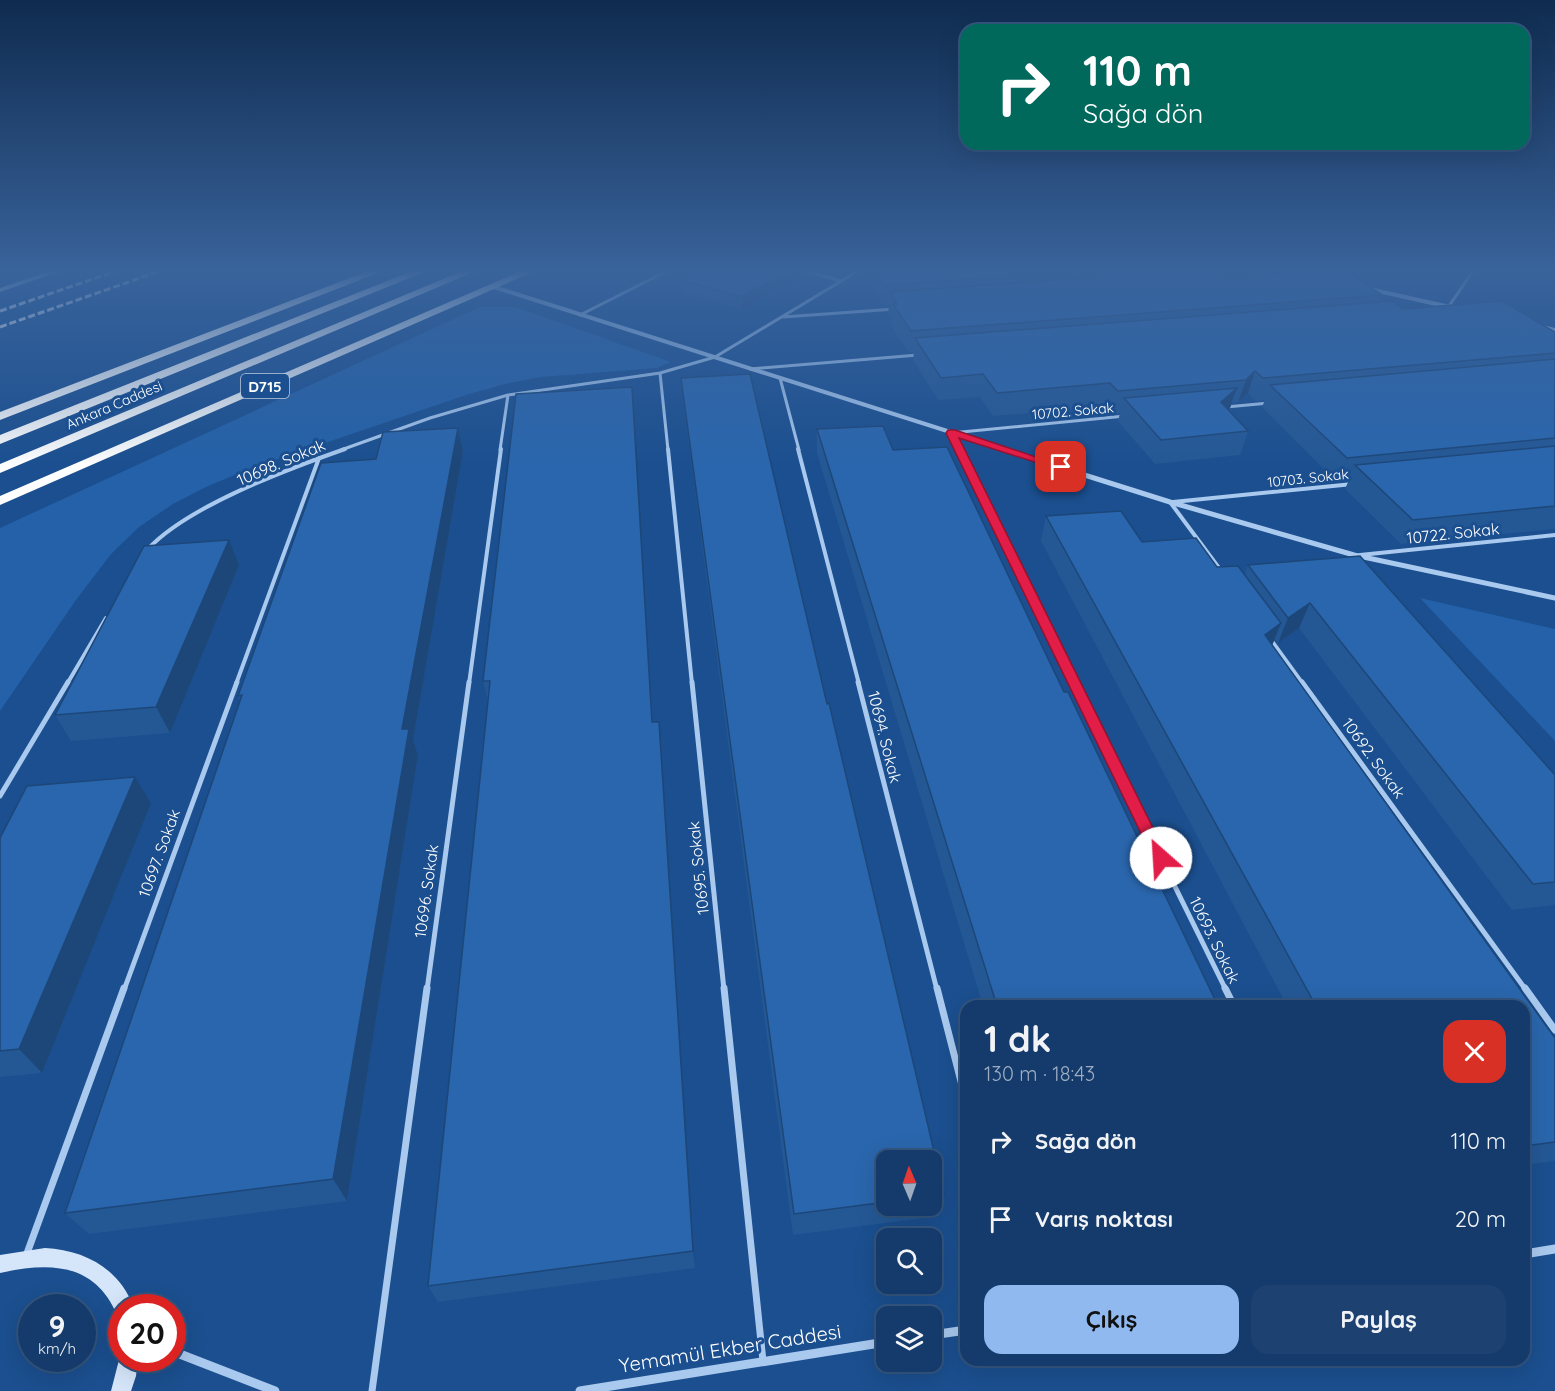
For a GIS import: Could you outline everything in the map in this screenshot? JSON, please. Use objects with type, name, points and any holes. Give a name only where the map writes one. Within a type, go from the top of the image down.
[{"type":"highway","points":[[0,416],[209,336]]},
{"type":"highway","name":"Ankara Caddesi","points":[[0,440],[260,336]]},
{"type":"highway","name":"Ankara Caddesi","points":[[0,469],[317,336]]},
{"type":"highway","name":"D715","points":[[0,501],[381,336]]},
{"type":"street","points":[[647,336],[1170,502],[1354,555],[1555,598]]},
{"type":"street","points":[[1530,1253],[1555,1249]]},
{"type":"street","points":[[0,1264],[26,1257],[58,1257],[85,1265],[107,1281],[115,1294]]},
{"type":"street","points":[[942,1334],[960,1331]]},
{"type":"street","name":"Yemamül Ekber Caddesi","points":[[580,1391],[876,1344]]},
{"type":"street","points":[[186,1356],[275,1391]]},
{"type":"street","points":[[122,1391],[126,1372]]},
{"type":"lane","name":"10698. Sokak","points":[[141,559],[161,535],[182,520],[319,458],[441,414],[508,395],[660,373],[715,357],[751,336]]},
{"type":"lane","points":[[750,369],[928,355]]},
{"type":"lane","name":"10695. Sokak","points":[[660,373],[763,1361]]},
{"type":"lane","name":"10694. Sokak","points":[[780,378],[960,1078]]},
{"type":"lane","name":"10696. Sokak","points":[[372,1391],[508,395]]},
{"type":"lane","points":[[1224,407],[1271,402]]},
{"type":"lane","name":"10702. Sokak","points":[[951,433],[1129,416]]},
{"type":"lane","name":"10693. Sokak","points":[[951,433],[1231,1000]]},
{"type":"lane","name":"10697. Sokak","points":[[26,1257],[319,458]]},
{"type":"lane","name":"10703. Sokak","points":[[1170,502],[1357,483]]},
{"type":"lane","points":[[1170,502],[1226,579]]},
{"type":"lane","name":"10722. Sokak","points":[[1354,555],[1555,535]]},
{"type":"lane","points":[[1354,555],[1362,564]]},
{"type":"lane","points":[[0,796],[111,611]]},
{"type":"lane","name":"10692. Sokak","points":[[1268,636],[1555,1030]]},
{"type":"shaded area","points":[[417,336],[597,336],[671,362],[657,368],[541,377],[469,394],[252,468],[208,486],[173,504],[139,527],[111,554],[76,600],[0,711],[0,528]]},
{"type":"shaded area","points":[[1420,598],[1555,629],[1555,741]]},
{"type":"building","points":[[942,336],[1555,336],[1555,353],[1263,378],[1255,371],[1246,380],[1118,391],[1110,383],[997,393],[983,374],[941,378],[915,338]]},
{"type":"building","points":[[1555,359],[1555,438],[1347,458],[1270,385]]},
{"type":"building","points":[[750,374],[827,704],[829,703],[934,1150],[876,1150],[876,1203],[794,1214],[681,378]]},
{"type":"building","points":[[632,387],[652,722],[659,722],[693,1251],[428,1286],[490,681],[483,681],[516,394]]},
{"type":"building","points":[[1237,388],[1221,402],[1248,431],[1161,440],[1124,398]]},
{"type":"building","points":[[883,426],[893,450],[947,447],[1064,692],[1068,692],[1215,1000],[995,1000],[817,429]]},
{"type":"building","points":[[458,428],[402,729],[409,729],[333,1179],[65,1213],[242,695],[238,696],[321,463],[376,459],[383,432]]},
{"type":"building","points":[[1555,446],[1555,506],[1413,520],[1355,465]]},
{"type":"building","points":[[1121,511],[1142,542],[1196,538],[1217,567],[1238,566],[1281,623],[1265,635],[1528,1000],[1313,1000],[1046,516]]},
{"type":"building","points":[[229,540],[156,707],[55,715],[144,546]]},
{"type":"building","points":[[1360,556],[1555,775],[1555,882],[1533,884],[1310,603],[1288,618],[1248,565]]},
{"type":"building","points":[[135,777],[19,1049],[0,1051],[0,838],[27,786]]},
{"type":"building","points":[[1530,1003],[1555,1038],[1555,1142],[1530,1145]]},
{"type":"route","points":[[1061,467],[951,433],[1161,858]]}]
